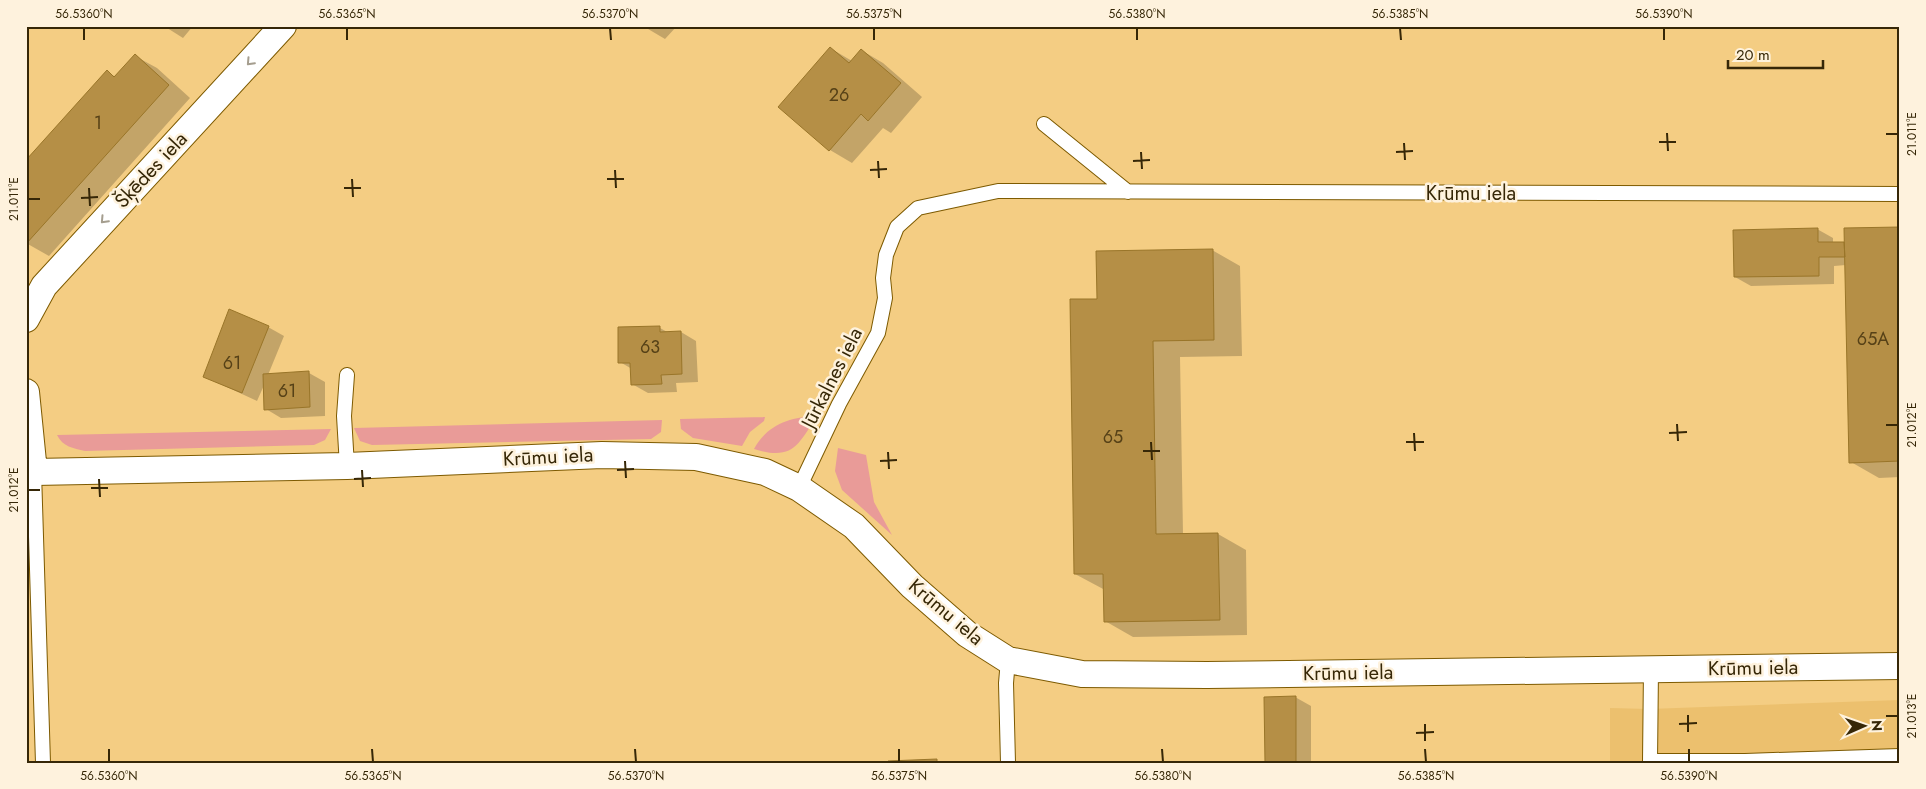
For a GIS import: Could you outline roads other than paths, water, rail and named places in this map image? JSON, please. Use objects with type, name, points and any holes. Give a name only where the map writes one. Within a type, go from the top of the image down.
[{"type":"street","name":"Šķēdes iela","points":[[26,319],[44,286],[283,26]]},
{"type":"street","points":[[26,392],[30,472]]},
{"type":"street","name":"Krūmu iela","points":[[30,472],[347,466],[602,455],[696,457],[757,470],[799,488],[854,526],[912,586],[968,634],[1008,660],[1082,674],[1207,675],[1900,666]]},
{"type":"lane","points":[[1044,124],[1128,192]]},
{"type":"lane","name":"Jūrkalnes iela","points":[[799,488],[839,404],[878,333],[885,298],[886,255],[897,227],[918,208],[998,190],[1042,192]]},
{"type":"lane","name":"Krūmu iela","points":[[1042,192],[1900,194]]},
{"type":"lane","points":[[347,375],[344,416],[347,466]]},
{"type":"lane","points":[[30,472],[44,763]]},
{"type":"lane","points":[[1008,660],[1006,684],[1008,763]]},
{"type":"lane","points":[[1651,669],[1650,762],[1900,756]]}]
